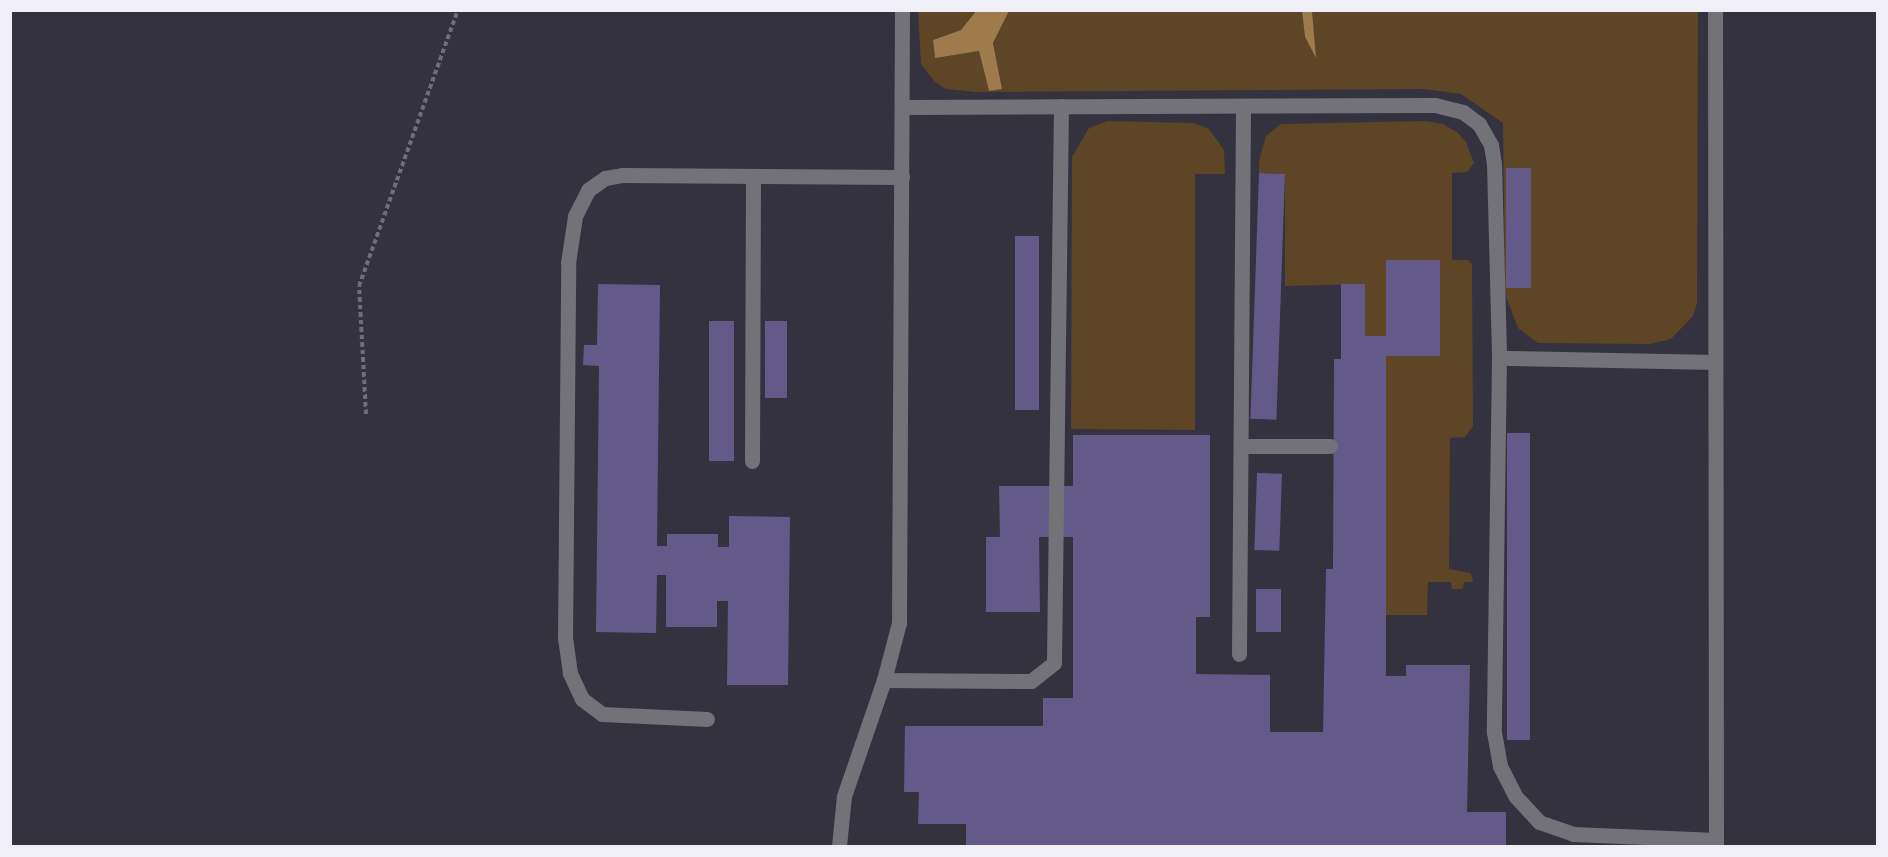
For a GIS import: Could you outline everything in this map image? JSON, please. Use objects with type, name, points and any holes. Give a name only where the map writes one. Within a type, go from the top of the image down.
[{"type":"lane","points":[[839,846],[844,796],[884,680],[899,623],[902,10]]},
{"type":"lane","points":[[903,107],[1435,105],[1463,112],[1479,124],[1491,145],[1494,163],[1498,358],[1494,732],[1500,766],[1516,798],[1539,822],[1573,834],[1716,843],[1715,10]]},
{"type":"lane","points":[[884,680],[1031,681],[1054,663],[1061,106]]},
{"type":"lane","points":[[1239,654],[1243,106]]},
{"type":"lane","points":[[707,718],[602,714],[582,699],[570,673],[565,638],[568,263],[575,216],[588,190],[605,178],[638,174],[902,177]]},
{"type":"lane","points":[[752,461],[753,176]]},
{"type":"lane","points":[[1498,358],[1715,362]]},
{"type":"lane","points":[[1241,446],[1330,446]]},
{"type":"path","points":[[366,414],[359,286],[458,10]]},
{"type":"shaded area","points":[[918,11],[976,11],[961,30],[933,40],[935,57],[979,51],[989,91],[1002,89],[993,43],[1009,11],[1302,11],[1305,37],[1315,56],[1312,11],[1698,11],[1697,303],[1693,316],[1671,339],[1650,344],[1538,343],[1518,328],[1505,294],[1503,123],[1461,94],[1424,89],[975,92],[946,89],[935,82],[921,64]]},
{"type":"shaded area","points":[[976,11],[1009,11],[993,43],[1002,89],[989,91],[979,51],[935,58],[933,40],[961,30]]},
{"type":"shaded area","points":[[1302,11],[1312,11],[1316,58],[1305,37]]},
{"type":"shaded area","points":[[1107,121],[1194,123],[1209,129],[1224,150],[1225,174],[1195,174],[1195,430],[1071,429],[1072,157],[1089,128]]},
{"type":"shaded area","points":[[1425,121],[1443,124],[1457,132],[1466,142],[1474,163],[1467,172],[1452,173],[1452,260],[1468,260],[1472,264],[1473,426],[1465,437],[1450,438],[1449,569],[1471,573],[1473,582],[1464,582],[1463,589],[1452,589],[1451,582],[1428,582],[1427,615],[1386,615],[1386,356],[1440,356],[1440,260],[1387,260],[1386,336],[1365,336],[1365,284],[1285,286],[1285,174],[1259,173],[1259,161],[1266,136],[1281,124]]},
{"type":"building","points":[[1506,168],[1531,168],[1531,288],[1506,288]]},
{"type":"building","points":[[1259,173],[1285,174],[1276,420],[1250,419]]},
{"type":"building","points":[[1015,236],[1039,236],[1039,410],[1015,410]]},
{"type":"building","points":[[1386,260],[1440,260],[1440,356],[1386,356],[1386,676],[1406,676],[1406,665],[1470,665],[1467,812],[1506,812],[1506,846],[966,846],[966,824],[918,824],[919,792],[904,792],[905,726],[1043,726],[1043,698],[1073,698],[1073,537],[1039,537],[1040,612],[986,612],[986,537],[1000,537],[999,486],[1073,486],[1073,435],[1210,435],[1210,617],[1196,617],[1196,674],[1270,675],[1270,732],[1323,732],[1326,569],[1333,569],[1334,359],[1341,359],[1341,284],[1365,284],[1365,336],[1386,336]]},
{"type":"building","points":[[598,284],[660,285],[657,546],[667,546],[667,534],[718,534],[718,547],[729,547],[729,516],[790,517],[788,685],[727,685],[728,601],[717,601],[717,627],[666,627],[666,575],[657,575],[656,633],[596,632],[599,366],[583,365],[584,345],[597,345]]},
{"type":"building","points":[[709,321],[734,321],[734,461],[709,461]]},
{"type":"building","points":[[765,321],[787,321],[787,398],[765,398]]},
{"type":"building","points":[[1507,433],[1530,433],[1530,740],[1507,740]]},
{"type":"building","points":[[1257,473],[1282,474],[1279,551],[1254,550]]},
{"type":"building","points":[[1256,589],[1281,589],[1281,632],[1256,632]]}]
